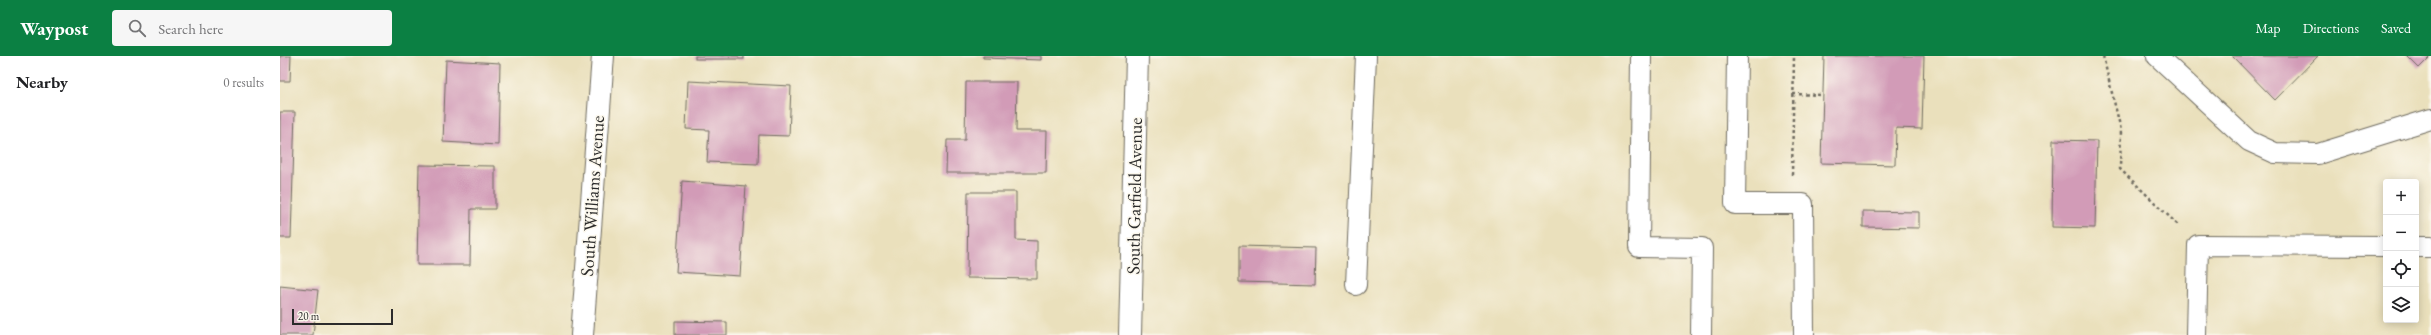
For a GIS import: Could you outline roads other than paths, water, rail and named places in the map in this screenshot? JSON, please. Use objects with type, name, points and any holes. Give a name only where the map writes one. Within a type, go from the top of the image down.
[{"type":"street","name":"South Williams Avenue","points":[[582,335],[603,56]]},
{"type":"street","name":"South Garfield Avenue","points":[[1130,335],[1137,56]]},
{"type":"lane","points":[[1356,286],[1366,56]]},
{"type":"lane","points":[[1641,56],[1639,247],[1702,248],[1701,335]]},
{"type":"lane","points":[[1737,56],[1734,204],[1803,204],[1804,335]]},
{"type":"lane","points":[[2157,56],[2249,141],[2275,153],[2318,154],[2431,119]]},
{"type":"lane","points":[[2196,335],[2198,244],[2383,246]]},
{"type":"lane","points":[[2419,247],[2431,247]]}]
